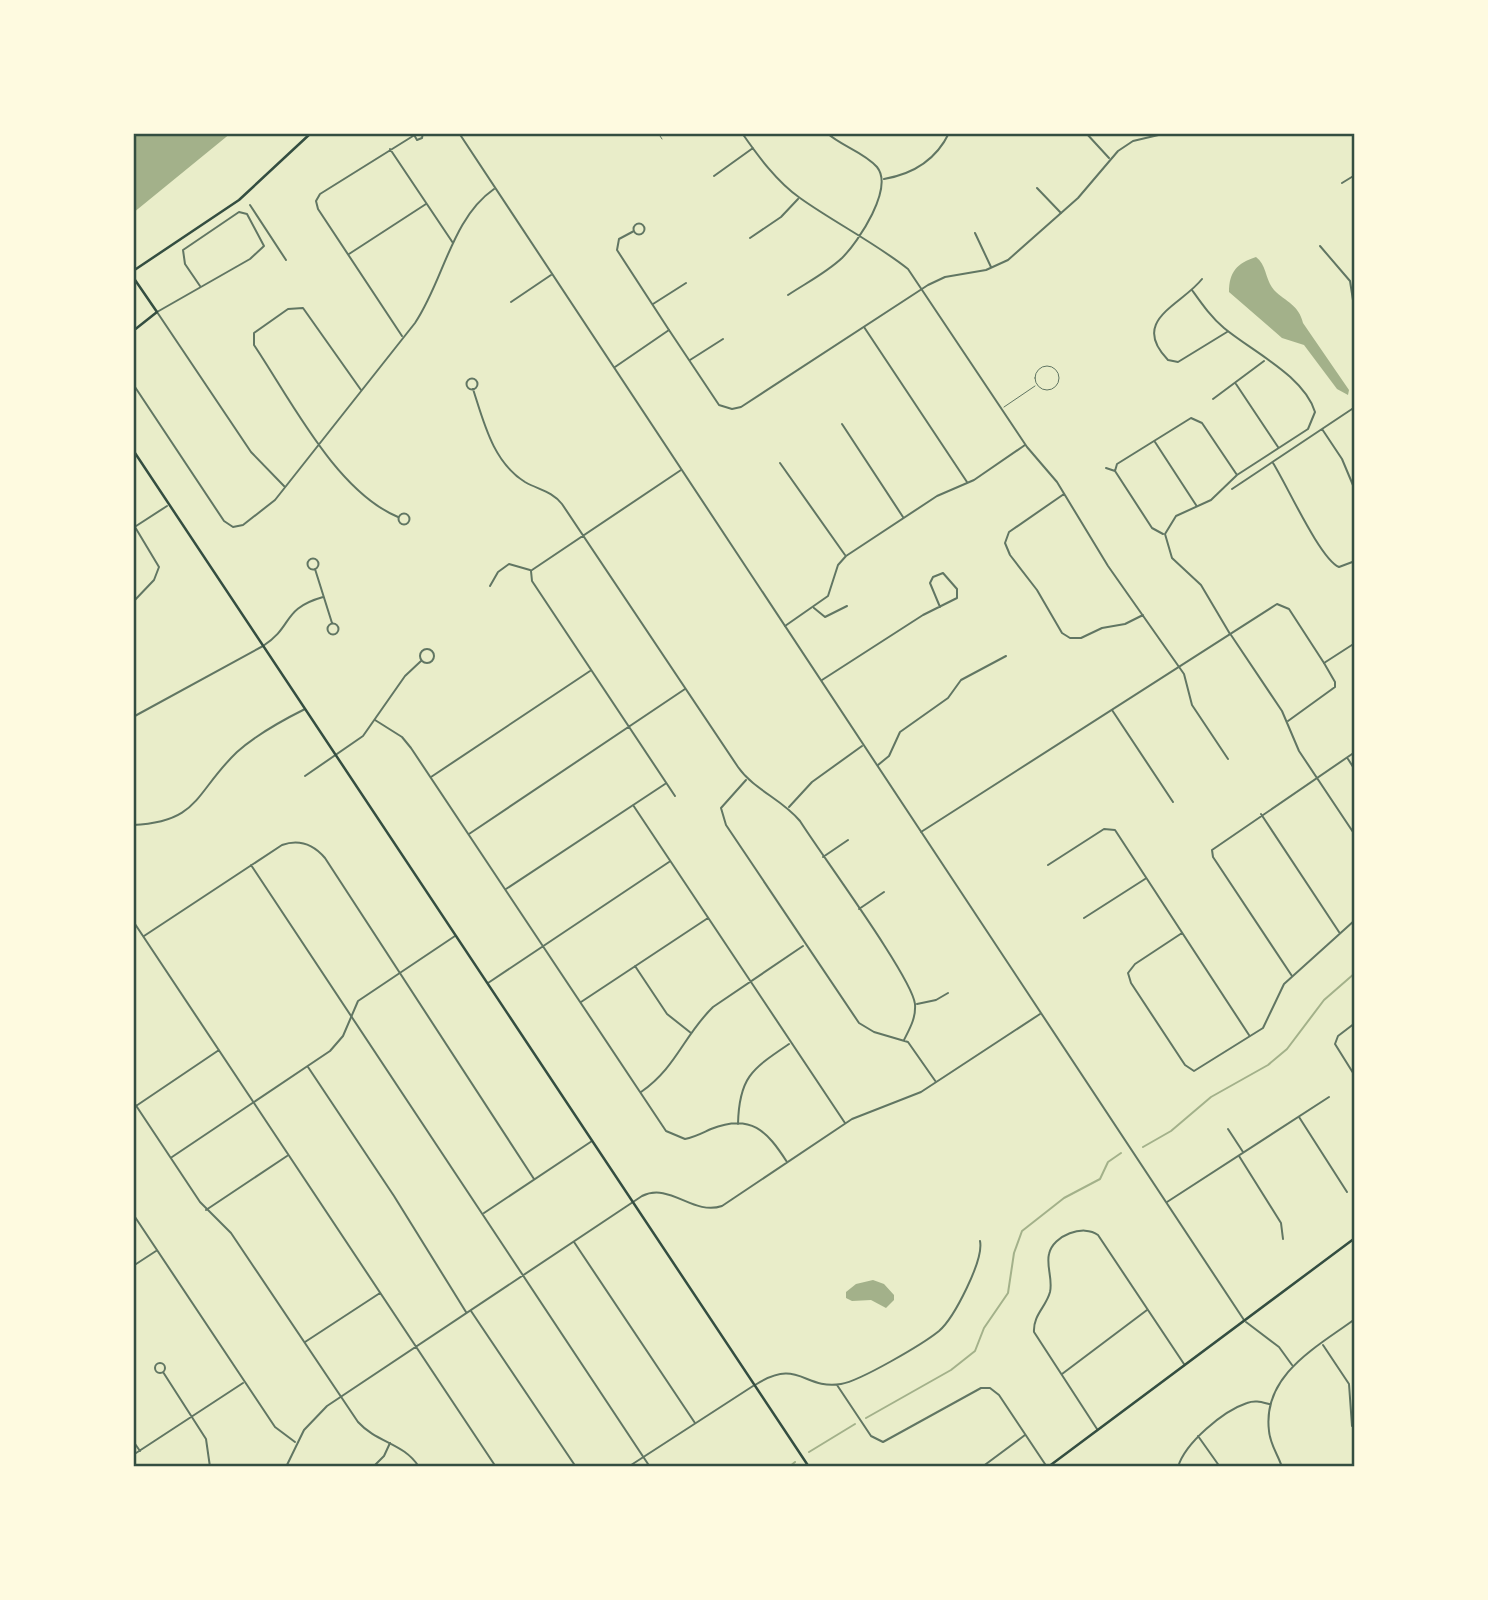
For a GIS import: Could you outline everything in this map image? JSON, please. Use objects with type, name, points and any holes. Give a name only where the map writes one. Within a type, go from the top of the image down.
[{"type":"main road","points":[[133,271],[249,192],[310,133]]},
{"type":"main road","points":[[133,277],[157,312],[133,331]]},
{"type":"main road","points":[[133,450],[809,1467]]},
{"type":"main road","points":[[1047,1467],[1355,1237]]},
{"type":"street","points":[[403,337],[348,255],[316,201],[320,194],[390,149],[413,135],[419,140],[424,133]]},
{"type":"street","points":[[459,133],[1244,1320],[1254,1331],[1279,1347],[1293,1366]]},
{"type":"street","points":[[742,133],[799,197],[859,234],[908,269],[1025,444],[1065,494],[1108,566],[1179,667],[1188,682],[1192,705],[1228,759]]},
{"type":"street","points":[[788,295],[833,265],[859,234],[882,193],[883,179],[874,164],[827,133]]},
{"type":"street","points":[[883,179],[912,173],[924,165],[949,133]]},
{"type":"street","points":[[1086,133],[1109,158]]},
{"type":"street","points":[[634,230],[617,242],[618,253],[723,407],[732,409],[743,405],[923,289],[945,277],[991,268],[1023,250],[1088,187],[1109,158],[1133,141],[1167,133]]},
{"type":"street","points":[[715,176],[753,148]]},
{"type":"street","points":[[390,149],[454,244]]},
{"type":"street","points":[[1342,183],[1355,175]]},
{"type":"street","points":[[133,384],[224,521],[233,527],[243,525],[262,513],[285,487],[425,309],[469,211],[495,188]]},
{"type":"street","points":[[1037,188],[1062,213]]},
{"type":"street","points":[[750,238],[781,217],[799,197]]},
{"type":"street","points":[[348,255],[426,204]]},
{"type":"street","points":[[250,205],[286,260]]},
{"type":"street","points":[[201,286],[185,264],[183,250],[239,212],[247,214],[265,245]]},
{"type":"street","points":[[975,233],[991,268]]},
{"type":"street","points":[[270,238],[250,259],[157,312],[251,452],[285,487]]},
{"type":"street","points":[[1320,246],[1350,281],[1355,313]]},
{"type":"street","points":[[511,302],[552,274]]},
{"type":"street","points":[[1202,279],[1167,309],[1156,326],[1153,334],[1160,349],[1168,360],[1178,362],[1227,331]]},
{"type":"street","points":[[652,304],[686,283]]},
{"type":"street","points":[[1192,290],[1213,319],[1265,360],[1293,377],[1315,412],[1308,429],[1237,475],[1211,500],[1176,516],[1165,534],[1172,558],[1201,585],[1288,721],[1293,740],[1355,835]]},
{"type":"street","points":[[361,390],[310,314],[300,308],[288,309],[255,332],[254,345],[320,443],[357,491],[371,503],[398,517]]},
{"type":"street","points":[[133,312],[133,318]]},
{"type":"street","points":[[864,327],[968,483]]},
{"type":"street","points":[[614,368],[669,330]]},
{"type":"street","points":[[690,361],[723,339]]},
{"type":"street","points":[[1213,399],[1265,360]]},
{"type":"street","points":[[1236,384],[1279,447]]},
{"type":"street","points":[[473,389],[492,444],[501,460],[524,481],[553,494],[583,534],[747,779],[788,808],[909,986],[915,1004],[912,1024],[904,1040]]},
{"type":"street","points":[[1232,489],[1355,407]]},
{"type":"street","points":[[1115,471],[1117,464],[1185,419],[1197,419],[1237,475]]},
{"type":"street","points":[[842,424],[904,517]]},
{"type":"street","points":[[1322,429],[1342,459],[1355,489]]},
{"type":"street","points":[[1153,440],[1197,505]]},
{"type":"street","points":[[785,626],[828,596],[838,565],[846,556],[937,496],[968,483],[1025,444]]},
{"type":"street","points":[[1272,462],[1290,490],[1302,518],[1331,561],[1339,567],[1355,561]]},
{"type":"street","points":[[780,463],[846,556]]},
{"type":"street","points":[[1107,468],[1115,471],[1152,528],[1165,534]]},
{"type":"street","points":[[531,571],[681,470]]},
{"type":"street","points":[[1065,494],[1009,531],[1005,543],[1010,555],[1037,590],[1062,633],[1070,638],[1081,638],[1102,628],[1125,624],[1144,614]]},
{"type":"street","points":[[133,602],[154,580],[159,567],[134,527],[169,505]]},
{"type":"street","points":[[490,586],[498,572],[509,564],[531,571]]},
{"type":"street","points":[[315,569],[332,623]]},
{"type":"street","points":[[531,571],[532,581],[675,796]]},
{"type":"street","points":[[821,681],[958,596],[948,576],[943,573],[933,577],[930,583],[940,607]]},
{"type":"street","points":[[133,717],[262,646],[280,633],[294,609],[323,597]]},
{"type":"street","points":[[921,832],[1273,606],[1282,604],[1289,609],[1335,682],[1335,687],[1288,721]]},
{"type":"street","points":[[813,608],[825,617],[848,606]]},
{"type":"street","points":[[1324,663],[1355,643]]},
{"type":"street","points":[[305,776],[360,739],[405,676],[421,661],[422,652],[429,649],[434,653],[433,660],[426,663],[421,661]]},
{"type":"street","points":[[877,765],[889,756],[900,732],[948,698],[961,680],[1006,656]]},
{"type":"street","points":[[430,777],[592,670]]},
{"type":"street","points":[[468,834],[686,689]]},
{"type":"street","points":[[133,825],[159,824],[181,816],[236,753],[269,728],[305,709]]},
{"type":"street","points":[[1112,710],[1173,802]]},
{"type":"street","points":[[375,720],[407,743],[662,1127],[674,1137],[692,1138],[720,1126],[755,1126],[766,1132],[788,1163]]},
{"type":"street","points":[[788,808],[822,773],[863,745]]},
{"type":"street","points":[[1292,976],[1213,857],[1212,850],[1355,752]]},
{"type":"street","points":[[1347,757],[1355,770]]},
{"type":"street","points":[[747,779],[723,805],[722,819],[862,1026],[904,1040],[914,1049],[936,1082]]},
{"type":"street","points":[[505,890],[666,783]]},
{"type":"street","points":[[633,806],[845,1124]]},
{"type":"street","points":[[1261,814],[1339,933]]},
{"type":"street","points":[[1048,865],[1111,827],[1250,1036]]},
{"type":"street","points":[[822,857],[848,840]]},
{"type":"street","points":[[144,937],[282,845],[302,843],[315,848],[325,858],[398,974],[534,1179]]},
{"type":"street","points":[[487,984],[670,861]]},
{"type":"street","points":[[251,865],[650,1467]]},
{"type":"street","points":[[1084,918],[1146,878]]},
{"type":"street","points":[[858,909],[884,892]]},
{"type":"street","points":[[580,1003],[708,918]]},
{"type":"street","points":[[1182,933],[1135,964],[1128,973],[1131,983],[1185,1065],[1194,1071],[1268,1022],[1276,996],[1292,976],[1355,920]]},
{"type":"street","points":[[133,921],[496,1467]]},
{"type":"street","points":[[171,1157],[338,1044],[348,1028],[358,1001],[456,936]]},
{"type":"street","points":[[640,1093],[670,1068],[692,1033],[713,1007],[805,945]]},
{"type":"street","points":[[635,966],[670,1018],[692,1033]]},
{"type":"street","points":[[915,1004],[936,1000],[948,993]]},
{"type":"street","points":[[286,1467],[296,1442],[317,1413],[649,1193],[657,1192],[699,1208],[715,1208],[845,1124],[870,1110],[911,1098],[1041,1013]]},
{"type":"street","points":[[1355,1023],[1336,1040],[1337,1048],[1355,1076]]},
{"type":"street","points":[[738,1125],[739,1099],[747,1077],[757,1066],[791,1043]]},
{"type":"street","points":[[134,1107],[219,1050]]},
{"type":"street","points":[[308,1066],[394,1196],[466,1313]]},
{"type":"street","points":[[1166,1203],[1329,1097]]},
{"type":"street","points":[[133,1101],[134,1107],[206,1210],[231,1233],[362,1427],[408,1452],[419,1467]]},
{"type":"street","points":[[1299,1117],[1347,1192]]},
{"type":"street","points":[[1228,1129],[1243,1153]]},
{"type":"street","points":[[483,1213],[592,1141]]},
{"type":"street","points":[[206,1210],[288,1155]]},
{"type":"street","points":[[1239,1156],[1282,1223],[1283,1240]]},
{"type":"street","points":[[133,1214],[275,1427],[296,1442]]},
{"type":"street","points":[[1098,1430],[1034,1332],[1036,1317],[1050,1290],[1049,1253],[1057,1242],[1078,1229],[1095,1232],[1184,1364]]},
{"type":"street","points":[[574,1241],[695,1424]]},
{"type":"street","points":[[628,1467],[771,1376],[787,1372],[837,1384],[863,1375],[940,1331],[974,1276],[982,1252],[981,1241]]},
{"type":"street","points":[[133,1266],[157,1250]]},
{"type":"street","points":[[305,1343],[380,1293]]},
{"type":"street","points":[[471,1310],[576,1467]]},
{"type":"street","points":[[1061,1374],[1148,1310]]},
{"type":"street","points":[[1282,1467],[1269,1431],[1270,1404],[1279,1382],[1293,1366],[1355,1319]]},
{"type":"street","points":[[1322,1343],[1349,1384],[1352,1426]]},
{"type":"street","points":[[163,1372],[208,1445],[210,1467]]},
{"type":"street","points":[[133,1455],[245,1382]]},
{"type":"street","points":[[837,1384],[871,1436],[883,1442],[986,1387],[999,1395],[1047,1467]]},
{"type":"street","points":[[1178,1467],[1186,1448],[1198,1436],[1245,1403],[1258,1401],[1270,1404]]},
{"type":"street","points":[[982,1467],[1025,1435]]},
{"type":"street","points":[[1198,1436],[1220,1467]]},
{"type":"street","points":[[133,1441],[140,1451]]},
{"type":"street","points":[[373,1467],[384,1456],[390,1443]]},
{"type":"lane","points":[[658,133],[662,139]]},
{"type":"lane","points":[[1049,366],[1056,371],[1058,379],[1054,387],[1045,389],[1037,384],[1035,376],[1041,368],[1049,366]]},
{"type":"lane","points":[[1002,408],[1037,384]]},
{"type":"shaded area","points":[[133,133],[231,133],[133,213]]},
{"type":"shaded area","points":[[1256,257],[1274,290],[1298,312],[1349,390],[1348,395],[1337,389],[1304,345],[1282,338],[1229,292],[1235,269]]},
{"type":"shaded area","points":[[873,1280],[884,1284],[894,1295],[894,1300],[886,1308],[871,1300],[852,1301],[846,1298],[846,1292],[856,1284]]},
{"type":"waterway","points":[[1143,1147],[1171,1131],[1211,1097],[1268,1065],[1287,1049],[1324,1000],[1355,973]]},
{"type":"waterway","points":[[866,1418],[951,1370],[975,1351],[984,1328],[1008,1293],[1014,1253],[1022,1231],[1064,1198],[1100,1179],[1108,1162],[1121,1153]]},
{"type":"waterway","points":[[809,1452],[855,1424]]},
{"type":"waterway","points":[[789,1467],[795,1462]]}]
